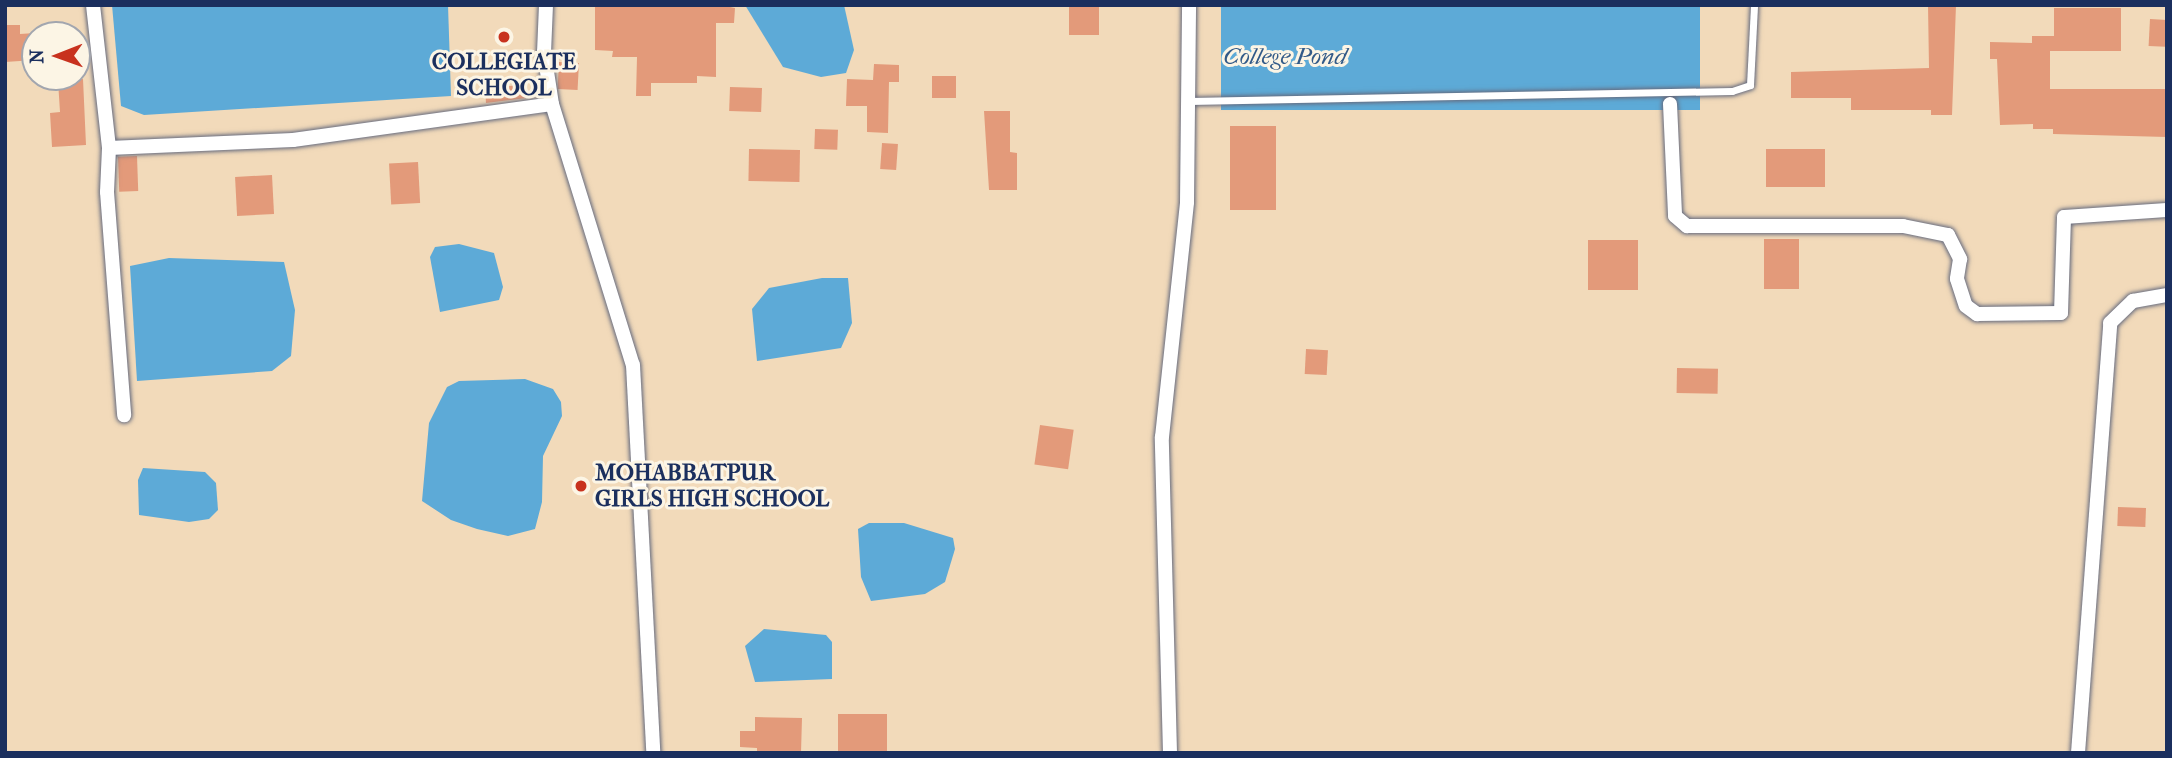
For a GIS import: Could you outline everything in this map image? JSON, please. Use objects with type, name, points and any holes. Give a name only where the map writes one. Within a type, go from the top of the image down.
[{"type":"street","points":[[93,5],[109,148],[107,192],[124,415]]},
{"type":"street","points":[[546,5],[544,52],[552,104],[633,365],[653,753]]},
{"type":"street","points":[[1170,753],[1162,437],[1187,202],[1189,5]]},
{"type":"street","points":[[109,148],[293,140],[552,104]]},
{"type":"street","points":[[1670,104],[1675,216],[1687,226],[1903,226],[1948,235],[1960,259],[1957,279],[1966,306],[1977,314],[2062,313],[2064,217],[2167,210]]},
{"type":"street","points":[[2078,753],[2110,323],[2133,301],[2167,295]]},
{"type":"lane","points":[[1188,101],[1732,92],[1750,85],[1754,5]]},
{"type":"water","points":[[112,5],[448,5],[451,96],[144,115],[121,106]]},
{"type":"water","points":[[745,5],[844,5],[854,50],[846,73],[821,77],[783,67]]},
{"type":"water","name":"College Pond","points":[[1221,5],[1700,5],[1700,110],[1221,110]]},
{"type":"water","points":[[459,244],[494,253],[503,287],[499,300],[440,312],[430,257],[435,247]]},
{"type":"water","points":[[169,258],[284,262],[295,310],[291,356],[272,371],[137,381],[130,266]]},
{"type":"water","points":[[822,278],[848,278],[852,323],[841,348],[757,361],[752,309],[769,288]]},
{"type":"water","points":[[525,379],[553,389],[561,402],[562,416],[543,456],[542,502],[535,529],[508,536],[477,529],[451,520],[422,501],[429,423],[447,387],[459,381]]},
{"type":"water","points":[[143,468],[205,472],[216,483],[218,510],[209,519],[189,522],[139,515],[138,480]]},
{"type":"water","points":[[869,523],[904,523],[953,538],[955,549],[945,582],[925,594],[871,601],[861,577],[858,529]]},
{"type":"water","points":[[764,629],[826,635],[832,642],[832,679],[755,682],[745,646]]},
{"type":"building","points":[[595,5],[720,5],[735,8],[734,23],[716,23],[716,77],[697,76],[697,83],[651,83],[651,96],[636,96],[637,57],[612,57],[613,51],[595,50]]},
{"type":"building","points":[[1069,5],[1099,5],[1099,35],[1069,35]]},
{"type":"building","points":[[1928,5],[1956,5],[1952,115],[1931,115],[1931,110],[1851,110],[1851,98],[1791,98],[1791,72],[1929,68]]},
{"type":"building","points":[[2054,8],[2121,8],[2121,51],[2050,51],[2050,89],[2167,89],[2167,137],[2053,134],[2053,129],[2033,129],[2033,124],[2000,125],[1997,59],[1990,59],[1990,42],[2032,43],[2032,36],[2054,36]]},
{"type":"building","points":[[2150,19],[2167,20],[2166,47],[2149,46]]},
{"type":"building","points":[[5,25],[20,25],[21,61],[5,62]]},
{"type":"building","points":[[559,62],[579,63],[578,90],[558,89]]},
{"type":"building","points":[[874,64],[899,65],[899,82],[889,82],[888,133],[867,132],[867,106],[846,106],[847,79],[873,80]]},
{"type":"building","points":[[932,76],[956,76],[956,98],[932,98]]},
{"type":"building","points":[[527,85],[527,98],[486,103],[485,87]]},
{"type":"building","points":[[730,87],[762,88],[761,112],[729,111]]},
{"type":"building","points":[[59,91],[84,91],[86,145],[52,147],[50,113],[60,112]]},
{"type":"building","points":[[984,111],[1010,111],[1010,152],[1017,153],[1017,190],[989,190]]},
{"type":"building","points":[[1230,126],[1276,126],[1276,210],[1230,210]]},
{"type":"building","points":[[815,129],[838,130],[837,150],[814,149]]},
{"type":"building","points":[[882,143],[898,144],[896,170],[880,169]]},
{"type":"building","points":[[749,149],[800,150],[799,182],[748,181]]},
{"type":"building","points":[[1766,149],[1825,149],[1825,187],[1766,187]]},
{"type":"building","points":[[137,156],[138,191],[119,192],[118,157]]},
{"type":"building","points":[[418,162],[420,203],[391,204],[389,164]]},
{"type":"building","points":[[272,175],[274,214],[237,216],[235,177]]},
{"type":"building","points":[[1764,239],[1799,239],[1799,289],[1764,289]]},
{"type":"building","points":[[1588,240],[1638,240],[1638,290],[1588,290]]},
{"type":"building","points":[[1306,349],[1328,350],[1327,375],[1305,374]]},
{"type":"building","points":[[1677,368],[1718,369],[1718,394],[1677,393]]},
{"type":"building","points":[[1040,425],[1074,430],[1068,469],[1034,465]]},
{"type":"building","points":[[2118,507],[2146,508],[2145,527],[2117,526]]},
{"type":"building","points":[[838,714],[887,714],[887,751],[838,751]]},
{"type":"building","points":[[755,717],[802,718],[801,753],[757,753],[757,748],[740,747],[740,731],[755,731]]},
{"type":"place","name":"COLLEGIATE SCHOOL","points":[[504,37]]},
{"type":"place","name":"MOHABBATPUR GIRLS HIGH SCHOOL","points":[[581,486]]}]
